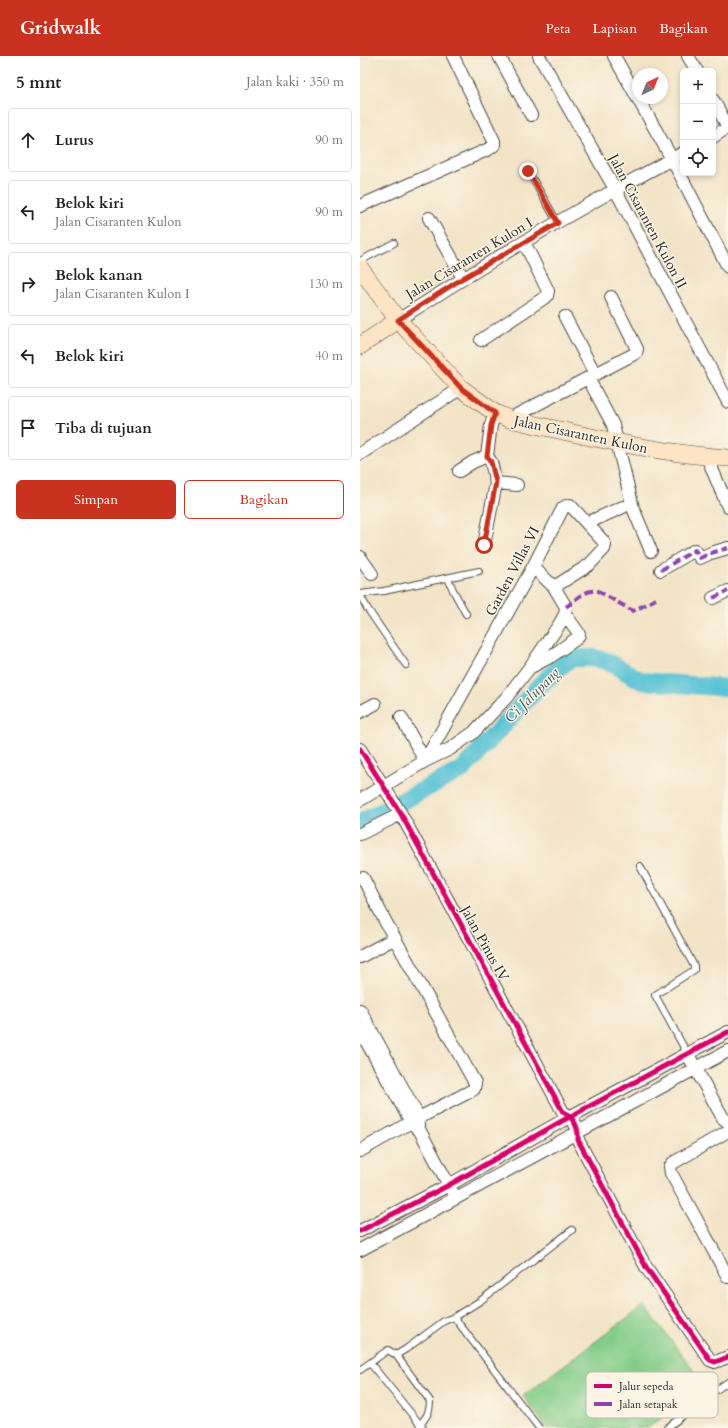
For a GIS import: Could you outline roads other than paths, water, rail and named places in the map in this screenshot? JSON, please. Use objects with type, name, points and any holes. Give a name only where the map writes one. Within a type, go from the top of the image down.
[{"type":"main road","name":"Jalan Cisaranten Kulon","points":[[360,268],[398,320],[461,388],[502,416],[618,444],[691,456],[728,458]]},
{"type":"main road","points":[[360,346],[398,320]]},
{"type":"street","points":[[360,206],[489,149],[494,145],[494,141],[453,56]]},
{"type":"street","points":[[499,56],[531,115]]},
{"type":"street","name":"Jalan Cisaranten Kulon II","points":[[539,56],[615,189],[728,402]]},
{"type":"street","points":[[614,56],[672,160],[728,267]]},
{"type":"street","points":[[688,56],[695,68]]},
{"type":"street","points":[[715,104],[728,127],[716,134]]},
{"type":"street","name":"Jalan Cisaranten Kulon I","points":[[398,320],[463,278],[524,242],[615,189],[680,155]]},
{"type":"street","points":[[429,218],[463,278]]},
{"type":"street","points":[[481,340],[547,296],[548,291],[524,242]]},
{"type":"street","points":[[484,545],[496,482],[491,462],[487,456],[491,425],[502,416],[592,376],[636,352],[637,349],[611,297]]},
{"type":"street","points":[[565,317],[613,425],[633,508],[651,551]]},
{"type":"street","points":[[360,454],[461,388]]},
{"type":"street","points":[[459,471],[473,462],[487,456]]},
{"type":"street","points":[[707,457],[728,507]]},
{"type":"street","points":[[496,482],[518,485]]},
{"type":"street","name":"Garden Villas VI","points":[[425,761],[533,567],[562,508],[570,505],[588,523],[605,545],[604,549],[589,565],[554,588]]},
{"type":"street","points":[[588,523],[623,506]]},
{"type":"street","points":[[660,570],[695,550],[700,558],[728,548]]},
{"type":"street","points":[[360,557],[372,574]]},
{"type":"street","points":[[360,800],[385,788],[425,761],[450,749],[473,734],[506,698],[530,667],[559,625],[565,614],[566,607],[554,588],[533,567]]},
{"type":"street","points":[[713,598],[728,591]]},
{"type":"street","points":[[530,667],[550,657],[576,639],[579,635],[565,614]]},
{"type":"street","points":[[360,712],[375,704]]},
{"type":"street","points":[[401,717],[425,761]]},
{"type":"street","name":"Jalan Pinus IV","points":[[360,749],[399,812],[646,1267],[710,1360],[715,1362],[728,1357]]},
{"type":"street","points":[[360,834],[399,812]]},
{"type":"street","points":[[360,1151],[469,1092],[474,1089],[475,1083],[363,878]]},
{"type":"street","points":[[360,957],[395,938]]},
{"type":"street","points":[[360,1010],[420,1131],[456,1199]]},
{"type":"street","points":[[360,1030],[415,1120]]},
{"type":"street","points":[[360,1231],[449,1185],[565,1116],[728,1032]]},
{"type":"street","points":[[360,1250],[576,1136],[728,1051]]},
{"type":"street","points":[[687,1053],[725,1120],[726,1136],[672,1163],[670,1167],[671,1173],[728,1277]]},
{"type":"lane","points":[[528,171],[558,223]]},
{"type":"lane","points":[[360,261],[394,243]]},
{"type":"lane","points":[[406,665],[367,608],[360,594],[384,591],[479,571]]},
{"type":"lane","points":[[448,578],[466,614]]},
{"type":"lane","points":[[640,866],[694,966],[694,970],[655,995],[687,1053]]},
{"type":"lane","points":[[396,1355],[444,1321],[454,1317],[480,1301],[572,1230]]},
{"type":"lane","points":[[454,1317],[539,1428]]},
{"type":"lane","points":[[360,1370],[388,1350],[396,1355],[430,1402],[429,1415],[422,1426],[370,1363]]},
{"type":"lane","points":[[718,1389],[728,1382]]},
{"type":"lane","points":[[667,1428],[680,1418]]},
{"type":"waterway","name":"Ci Jalupang","points":[[360,823],[463,769],[539,686],[570,658],[594,658],[607,661],[642,681],[728,688]]}]
